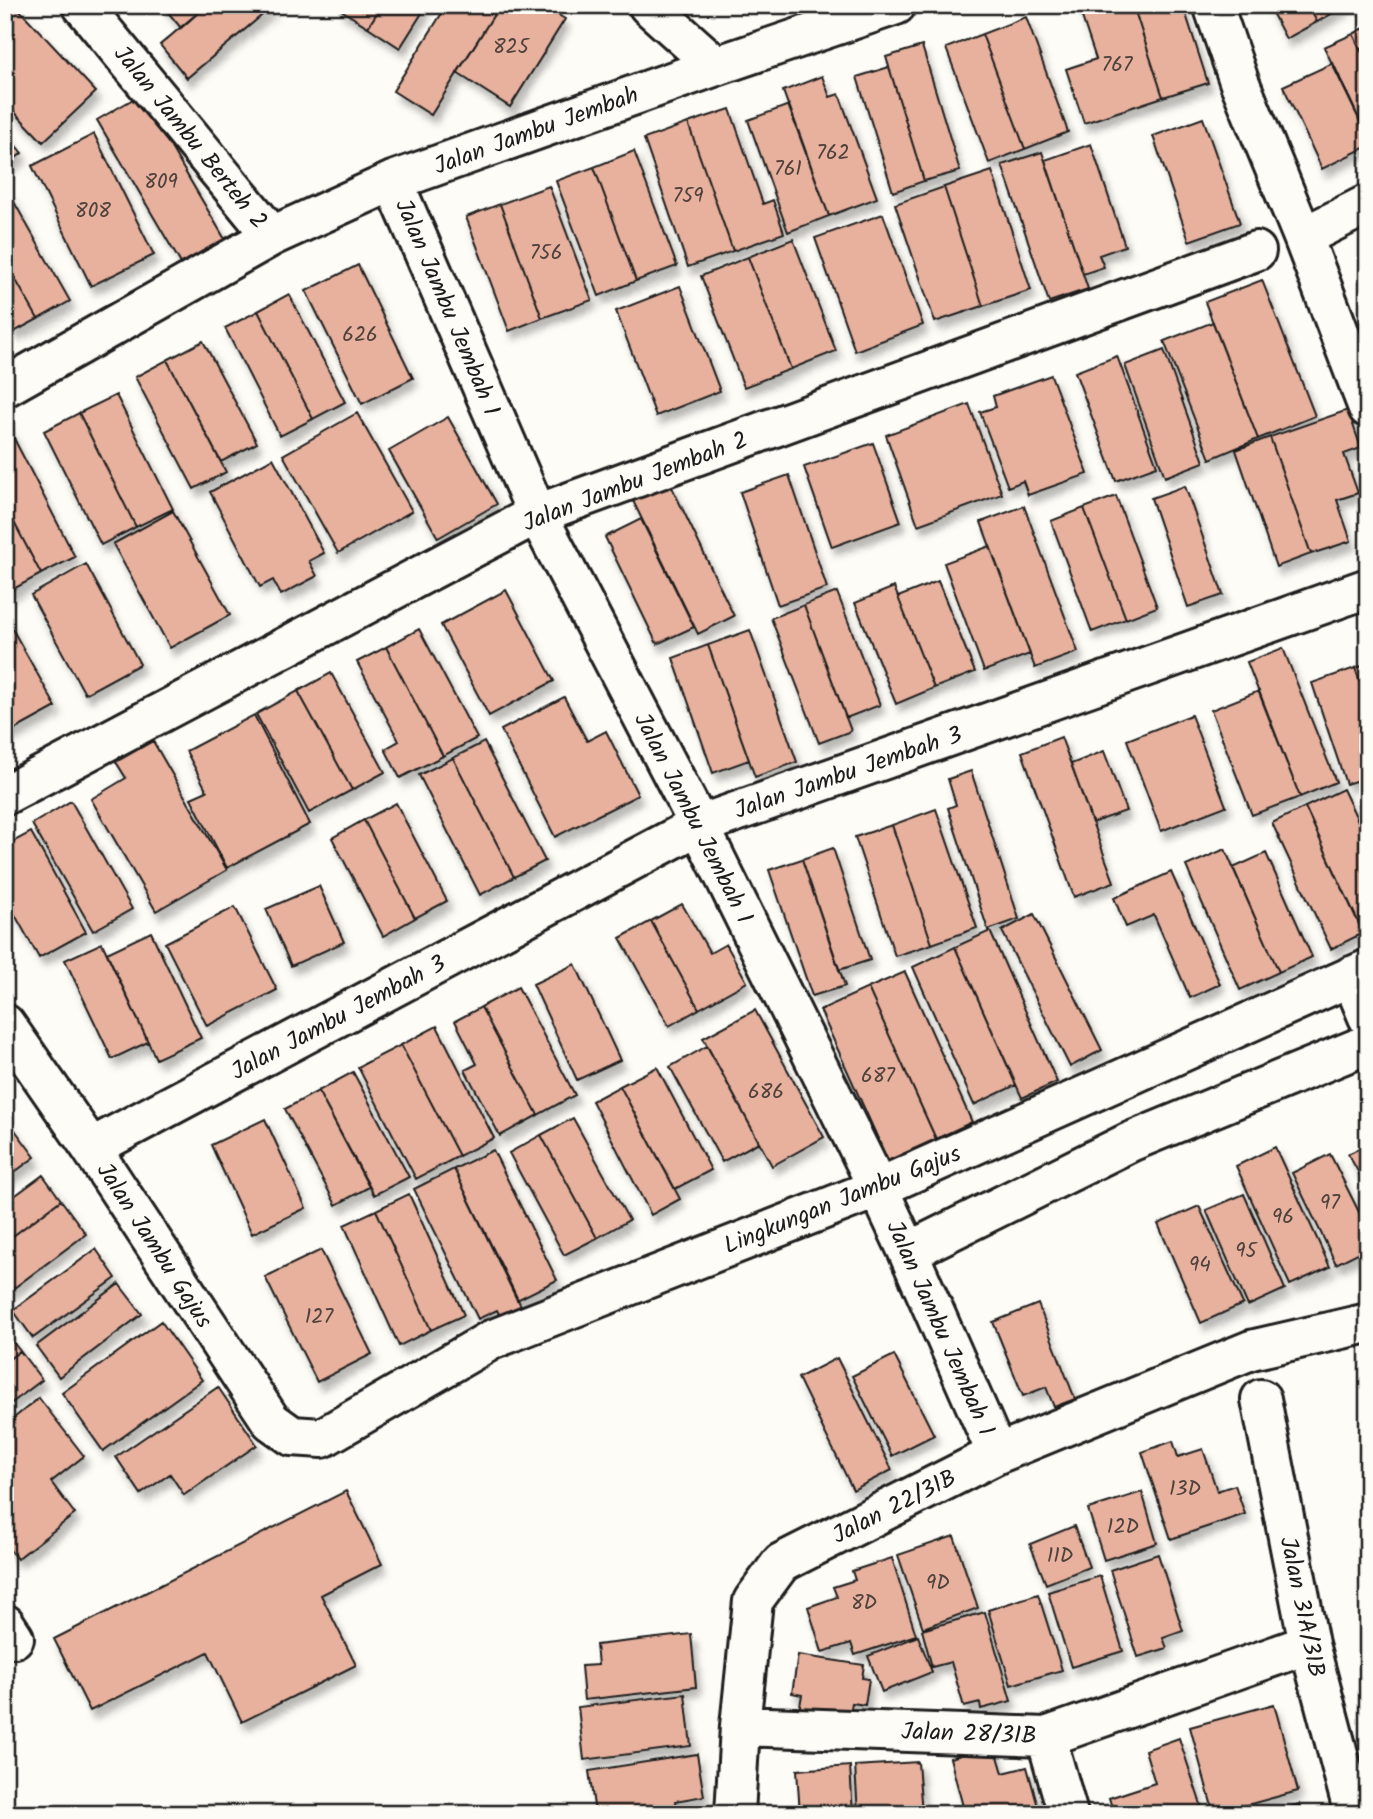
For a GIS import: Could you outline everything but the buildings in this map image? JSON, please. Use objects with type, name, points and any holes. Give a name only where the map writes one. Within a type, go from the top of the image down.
[{"type":"street","name":"Jalan Jambu Berteh 2","points":[[82,5],[272,236]]},
{"type":"street","points":[[648,5],[716,66]]},
{"type":"street","name":"Jalan Jambu Jembah","points":[[5,387],[272,236],[393,181],[896,5]]},
{"type":"street","points":[[1213,5],[1239,81],[1303,237],[1368,408]]},
{"type":"street","name":"Jalan Jambu Jembah 1","points":[[393,181],[537,514],[699,825],[878,1188],[997,1454]]},
{"type":"street","points":[[1303,237],[1368,204]]},
{"type":"street","name":"Jalan Jambu Jembah 2","points":[[5,795],[537,514],[1256,251]]},
{"type":"street","name":"Jalan Jambu Jembah 3","points":[[91,1148],[699,825],[1368,588]]},
{"type":"street","points":[[1359,972],[1368,1017]]},
{"type":"street","name":"Lingkungan Jambu Gajus","points":[[322,1438],[491,1340],[878,1188],[1359,972]]},
{"type":"street","name":"Jalan Jambu Gajus","points":[[5,1024],[91,1148],[271,1421],[292,1436],[322,1438]]},
{"type":"street","points":[[908,1252],[1130,1142],[1368,1045]]},
{"type":"street","name":"Jalan 22/31B","points":[[731,1812],[753,1601],[781,1563],[997,1454],[1251,1350],[1368,1323]]},
{"type":"street","name":"Jalan 31A/31B","points":[[1261,1399],[1309,1644],[1354,1814]]},
{"type":"street","name":"Jalan 28/31B","points":[[740,1726],[1046,1737],[1309,1644]]},
{"type":"street","points":[[1046,1737],[1068,1814]]}]
